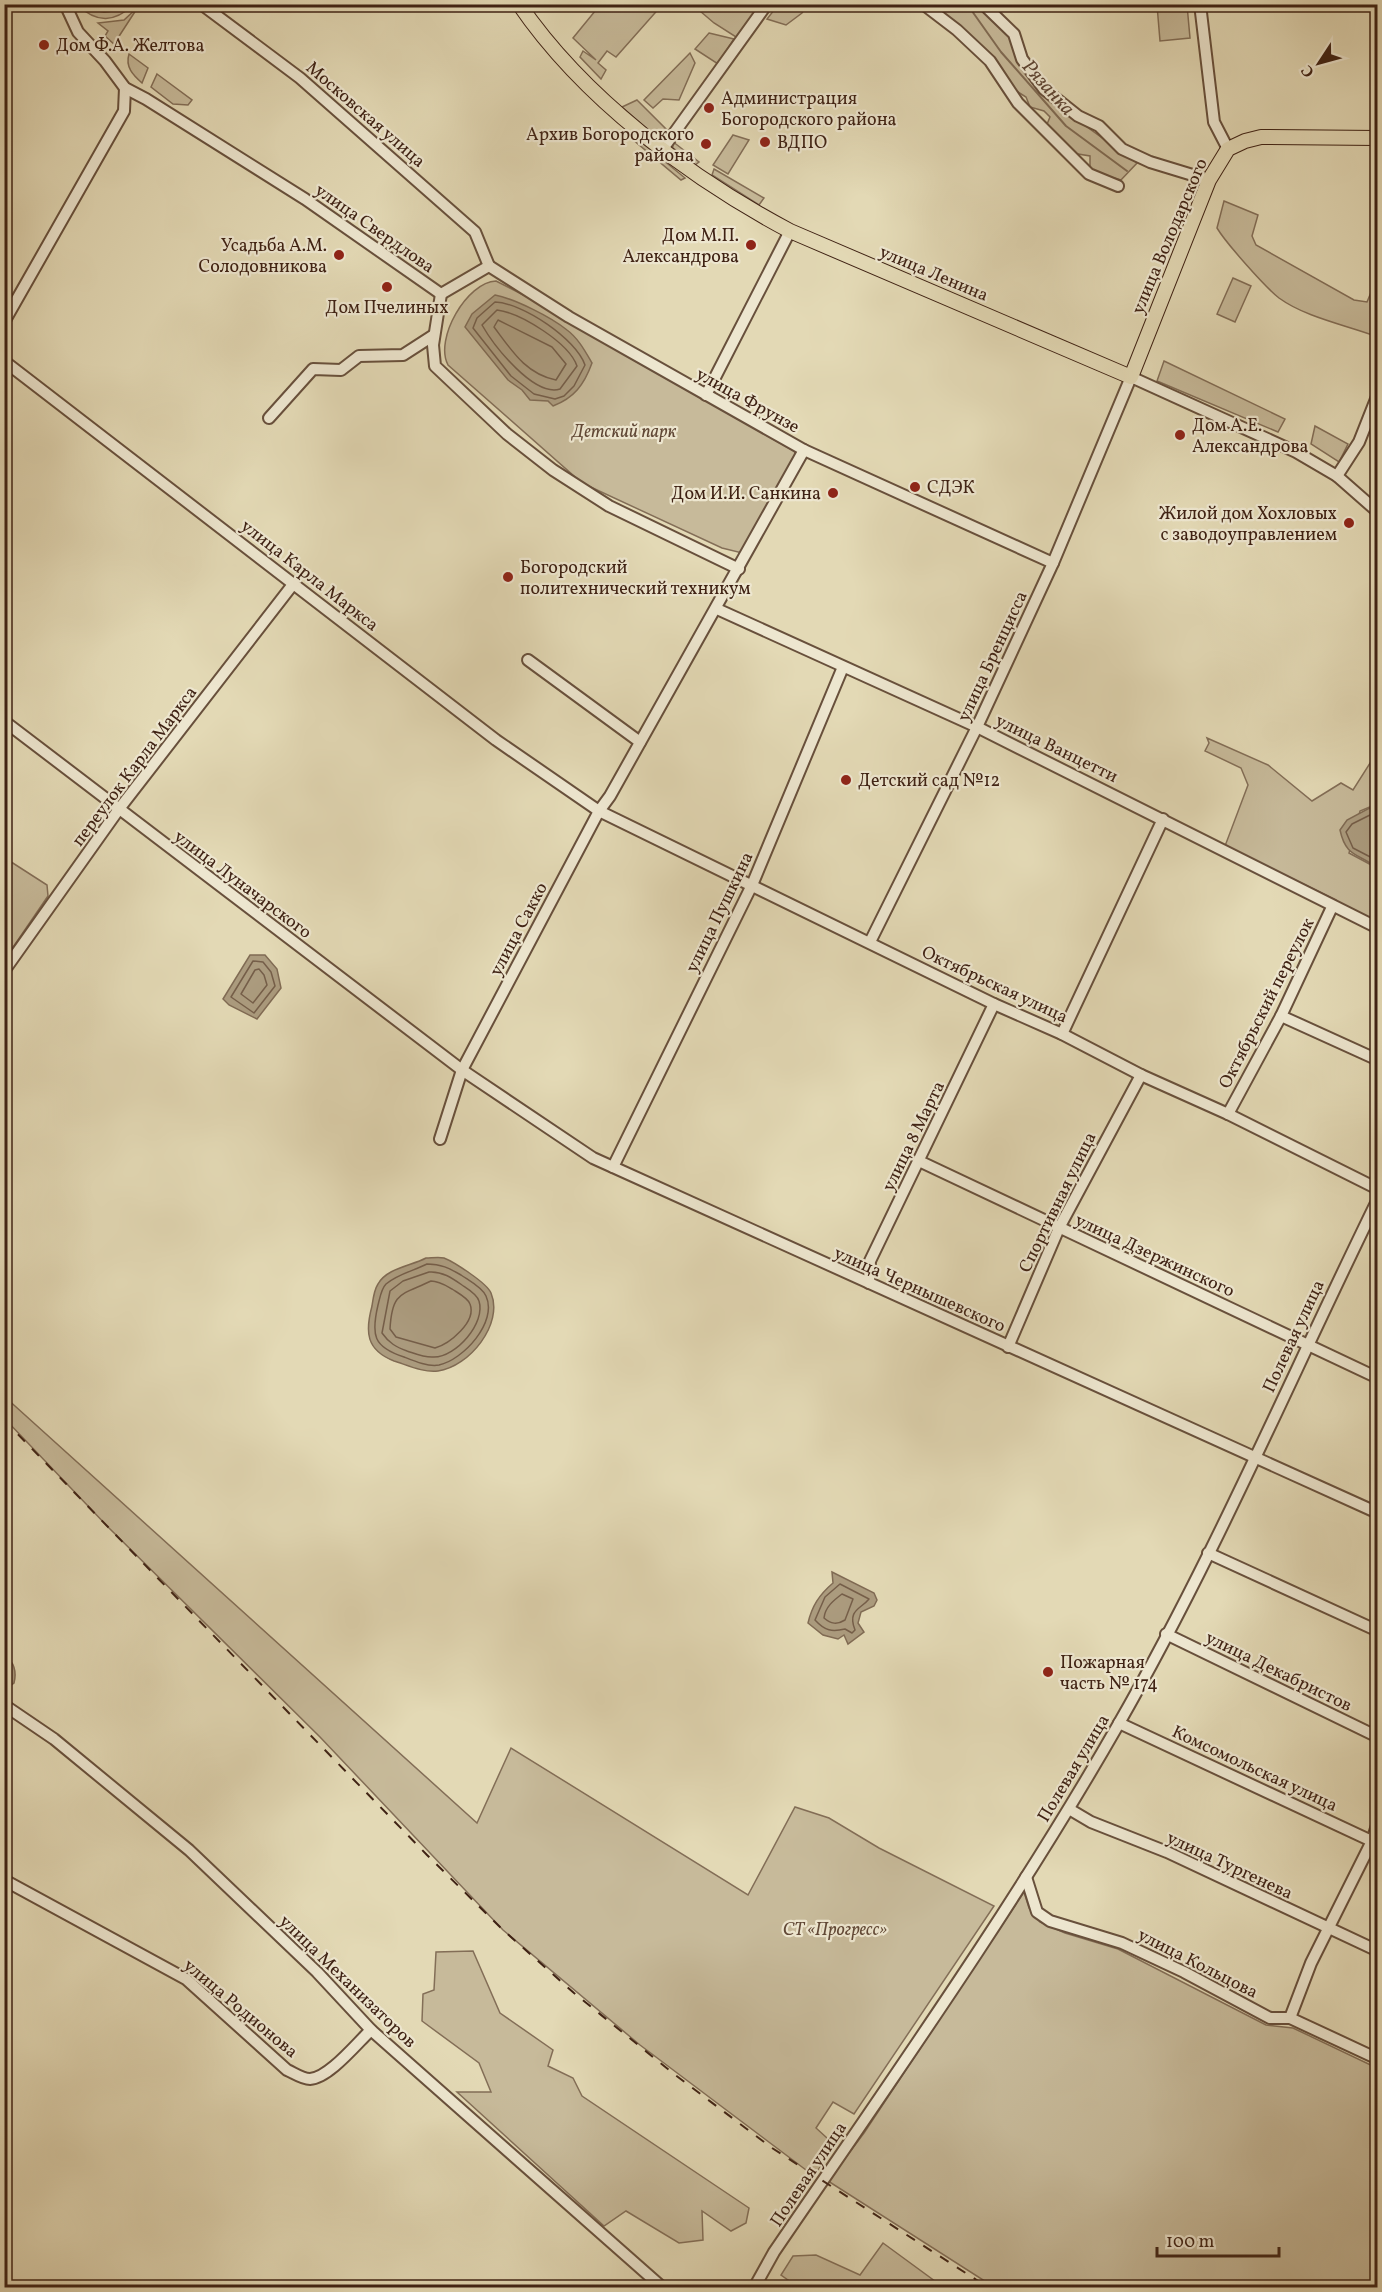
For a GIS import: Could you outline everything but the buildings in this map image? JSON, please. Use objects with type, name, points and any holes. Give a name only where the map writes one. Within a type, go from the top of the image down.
[{"type":"main road","name":"улица Ленина","points":[[519,4],[557,51],[595,90],[662,150],[758,214],[790,231],[1131,377]]},
{"type":"main road","points":[[1228,149],[1245,141],[1261,138],[1377,138]]},
{"type":"main road","name":"улица Володарского","points":[[1131,377],[1180,248],[1209,180],[1228,149]]},
{"type":"street","name":"улица Свердлова","points":[[65,4],[78,32],[105,61],[124,88],[146,99],[305,199],[441,294],[434,335],[435,366],[507,434],[553,470],[618,511],[739,569]]},
{"type":"street","name":"Московская улица","points":[[201,4],[300,78],[475,232],[489,266]]},
{"type":"street","points":[[662,150],[767,4]]},
{"type":"street","points":[[923,4],[957,30],[990,61],[1018,104],[1089,174],[1118,186]]},
{"type":"street","points":[[983,4],[1014,34],[1022,59],[1044,89],[1078,116],[1099,126],[1122,149],[1150,162],[1209,180]]},
{"type":"street","name":"улица Володарского","points":[[1200,4],[1214,122],[1228,149]]},
{"type":"street","points":[[4,322],[124,111],[124,88]]},
{"type":"street","points":[[706,395],[790,231]]},
{"type":"street","points":[[441,294],[489,266]]},
{"type":"street","name":"улица Фрунзе","points":[[489,266],[569,317],[804,450],[1053,563]]},
{"type":"street","points":[[269,418],[313,369],[341,370],[359,356],[403,355],[434,335]]},
{"type":"street","name":"улица Карла Маркса","points":[[4,360],[496,740],[599,811]]},
{"type":"street","name":"улица Ленина","points":[[1131,377],[1290,448],[1337,476],[1377,512]]},
{"type":"street","name":"улица Бренцисса","points":[[870,942],[977,727],[1053,563],[1131,377]]},
{"type":"street","points":[[1337,476],[1359,442],[1377,394]]},
{"type":"street","name":"улица Сакко","points":[[440,1138],[462,1070],[599,811],[717,609],[804,450]]},
{"type":"street","name":"переулок Карла Маркса","points":[[4,971],[119,809],[294,583]]},
{"type":"street","name":"улица Ванцетти","points":[[717,609],[977,727],[1377,928]]},
{"type":"street","points":[[528,660],[640,742]]},
{"type":"street","name":"улица Пушкина","points":[[613,1167],[752,885],[843,667]]},
{"type":"street","name":"улица Луначарского","points":[[4,721],[462,1070]]},
{"type":"street","name":"Октябрьская улица","points":[[599,811],[870,942],[994,1005],[1062,1034],[1141,1075],[1228,1114],[1377,1188]]},
{"type":"street","points":[[1062,1034],[1163,819]]},
{"type":"street","name":"Октябрьский переулок","points":[[1228,1114],[1281,1016],[1332,906]]},
{"type":"street","name":"улица 8 Марта","points":[[869,1283],[870,1260],[994,1005]]},
{"type":"street","points":[[1281,1016],[1377,1060]]},
{"type":"street","name":"улица Чернышевского","points":[[462,1070],[593,1158],[1377,1514]]},
{"type":"street","name":"Спортивная улица","points":[[1008,1347],[1059,1228],[1141,1075]]},
{"type":"street","name":"улица Дзержинского","points":[[919,1161],[1377,1378]]},
{"type":"street","name":"Полевая улица","points":[[754,2288],[774,2252],[1026,1877],[1119,1723],[1208,1553],[1377,1199]]},
{"type":"street","points":[[1208,1553],[1377,1631]]},
{"type":"street","name":"улица Декабристов","points":[[1166,1634],[1377,1737]]},
{"type":"street","name":"улица Механизаторов","points":[[4,1705],[54,1739],[189,1850],[317,1972],[371,2030],[663,2288]]},
{"type":"street","name":"Комсомольская улица","points":[[1119,1723],[1375,1842]]},
{"type":"street","name":"улица Тургенева","points":[[1068,1809],[1091,1822],[1167,1852],[1377,1952]]},
{"type":"street","points":[[1290,2018],[1327,1929],[1375,1842],[1377,1822]]},
{"type":"street","name":"улица Кольцова","points":[[1026,1877],[1037,1912],[1050,1922],[1122,1943],[1184,1972],[1270,2018],[1290,2018],[1377,2059]]},
{"type":"street","name":"улица Родионова","points":[[4,1880],[186,1979],[287,2070],[301,2077],[311,2079],[322,2075],[371,2030]]},
{"type":"green space","points":[[77,5],[106,12],[134,5],[120,15],[99,18]]},
{"type":"green space","points":[[600,5],[662,5],[616,57],[607,51],[598,63],[606,70],[601,79],[580,57],[583,51],[596,60],[573,38]]},
{"type":"green space","points":[[693,5],[762,5],[736,37],[714,23]]},
{"type":"green space","points":[[778,5],[807,5],[802,13],[786,25],[767,19]]},
{"type":"green space","points":[[929,5],[980,5],[1009,35],[1069,114],[1137,163],[1121,180],[1090,171],[1090,156],[1072,153],[1045,129],[1050,117],[1044,111],[1030,107],[1026,97],[1010,87]]},
{"type":"green space","points":[[1157,5],[1187,5],[1190,38],[1160,41]]},
{"type":"green space","points":[[138,7],[114,44],[105,36],[108,31],[98,23],[124,20]]},
{"type":"green space","points":[[709,33],[734,39],[718,64],[695,49]]},
{"type":"green space","points":[[690,53],[695,63],[679,100],[663,99],[653,108],[644,100]]},
{"type":"green space","points":[[129,54],[148,68],[142,83],[129,67]]},
{"type":"green space","points":[[157,74],[192,100],[188,105],[173,104],[151,87]]},
{"type":"green space","points":[[637,100],[668,131],[663,143],[622,107]]},
{"type":"green space","points":[[629,132],[685,178],[681,180],[625,133]]},
{"type":"green space","points":[[733,135],[749,140],[728,174],[713,165]]},
{"type":"green space","points":[[672,141],[699,162],[695,165],[673,148]]},
{"type":"green space","points":[[714,169],[764,198],[759,205],[712,175]]},
{"type":"green space","points":[[1224,201],[1258,215],[1252,236],[1256,245],[1354,300],[1367,302],[1377,278],[1375,336],[1326,320],[1289,305],[1279,298],[1237,254],[1217,228]]},
{"type":"green space","points":[[1233,278],[1251,286],[1235,322],[1217,314]]},
{"type":"green space","name":"Детский парк","points":[[496,281],[551,309],[623,354],[794,451],[796,454],[742,553],[722,548],[582,483],[448,365],[445,354],[446,341],[449,327],[456,314],[474,291],[485,284]]},
{"type":"green space","points":[[1164,361],[1285,419],[1278,432],[1157,381]]},
{"type":"green space","points":[[1315,426],[1348,444],[1339,462],[1311,444]]},
{"type":"green space","points":[[1207,738],[1268,765],[1312,801],[1341,783],[1353,790],[1372,760],[1377,759],[1377,804],[1360,811],[1349,853],[1377,868],[1377,924],[1335,904],[1336,900],[1225,846],[1248,785],[1241,768],[1205,751],[1209,743]]},
{"type":"green space","points":[[5,858],[47,885],[48,896],[5,959]]},
{"type":"green space","name":"СТ «Прогресс»","points":[[5,1397],[477,1823],[511,1748],[748,1895],[795,1807],[829,1818],[879,1848],[994,1906],[854,2114],[833,2102],[816,2128],[827,2138],[825,2160],[814,2176],[640,2045],[503,1930],[320,1737],[109,1528],[5,1419]]},
{"type":"green space","points":[[1024,1892],[1029,1908],[1040,1922],[1065,1933],[1118,1949],[1266,2025],[1293,2028],[1377,2068],[1377,2287],[994,2287],[828,2181],[864,2133]]},
{"type":"green space","points":[[473,1951],[500,2013],[553,2050],[548,2066],[573,2078],[582,2096],[749,2208],[746,2223],[731,2231],[702,2211],[703,2240],[679,2243],[626,2211],[604,2226],[457,2092],[491,2092],[479,2063],[422,2021],[423,1994],[434,1990],[436,1952]]},
{"type":"green space","points":[[883,2243],[943,2287],[798,2287],[781,2275],[793,2256],[816,2255],[860,2275]]},
{"type":"water","points":[[86,5],[127,5],[104,12]]},
{"type":"water","points":[[495,295],[522,304],[552,320],[571,333],[581,345],[592,363],[582,384],[567,399],[553,406],[548,401],[530,400],[522,390],[508,380],[465,327],[472,314]]},
{"type":"water","points":[[1377,804],[1377,868],[1354,854],[1346,846],[1340,830],[1347,820]]},
{"type":"water","points":[[250,955],[265,955],[277,969],[281,988],[257,1019],[229,1005],[223,999]]},
{"type":"water","points":[[426,1258],[444,1258],[470,1273],[491,1293],[494,1305],[493,1318],[488,1330],[472,1353],[450,1368],[438,1371],[427,1371],[385,1357],[373,1346],[369,1332],[374,1295],[382,1279],[393,1271]]},
{"type":"water","points":[[832,1572],[874,1593],[877,1600],[874,1606],[861,1612],[858,1623],[864,1632],[848,1644],[844,1635],[838,1639],[823,1635],[808,1623],[817,1601],[833,1583]]},
{"type":"water","points":[[5,1655],[13,1664],[15,1671],[14,1683],[6,1689]]},
{"type":"waterway","name":"Рязанка","points":[[967,4],[1001,52],[1066,126],[1127,171]]},
{"type":"railway","points":[[4,1420],[427,1855],[502,1929],[574,1993],[674,2074],[772,2148],[989,2288]]},
{"type":"place","name":"Дом Ф.А. Желтова","points":[[44,45]]},
{"type":"place","name":"Администрация Богородского района","points":[[709,108]]},
{"type":"place","name":"ВДПО","points":[[765,142]]},
{"type":"place","name":"Архив Богородского района","points":[[706,144]]},
{"type":"place","name":"Дом М.П. Александрова","points":[[751,245]]},
{"type":"place","name":"Усадьба А.М. Солодовникова","points":[[339,255]]},
{"type":"place","name":"Дом Пчелиных","points":[[387,287]]},
{"type":"place","name":"Дом А.Е. Александрова","points":[[1180,435]]},
{"type":"place","name":"СДЭК","points":[[915,487]]},
{"type":"place","name":"Дом И.И. Санкина","points":[[833,493]]},
{"type":"place","name":"Жилой дом Хохловых с заводоуправлением","points":[[1349,523]]},
{"type":"place","name":"Богородский политехнический техникум","points":[[508,577]]},
{"type":"place","name":"Детский сад №12","points":[[846,780]]},
{"type":"place","name":"Пожарная часть № 174","points":[[1048,1672]]}]
